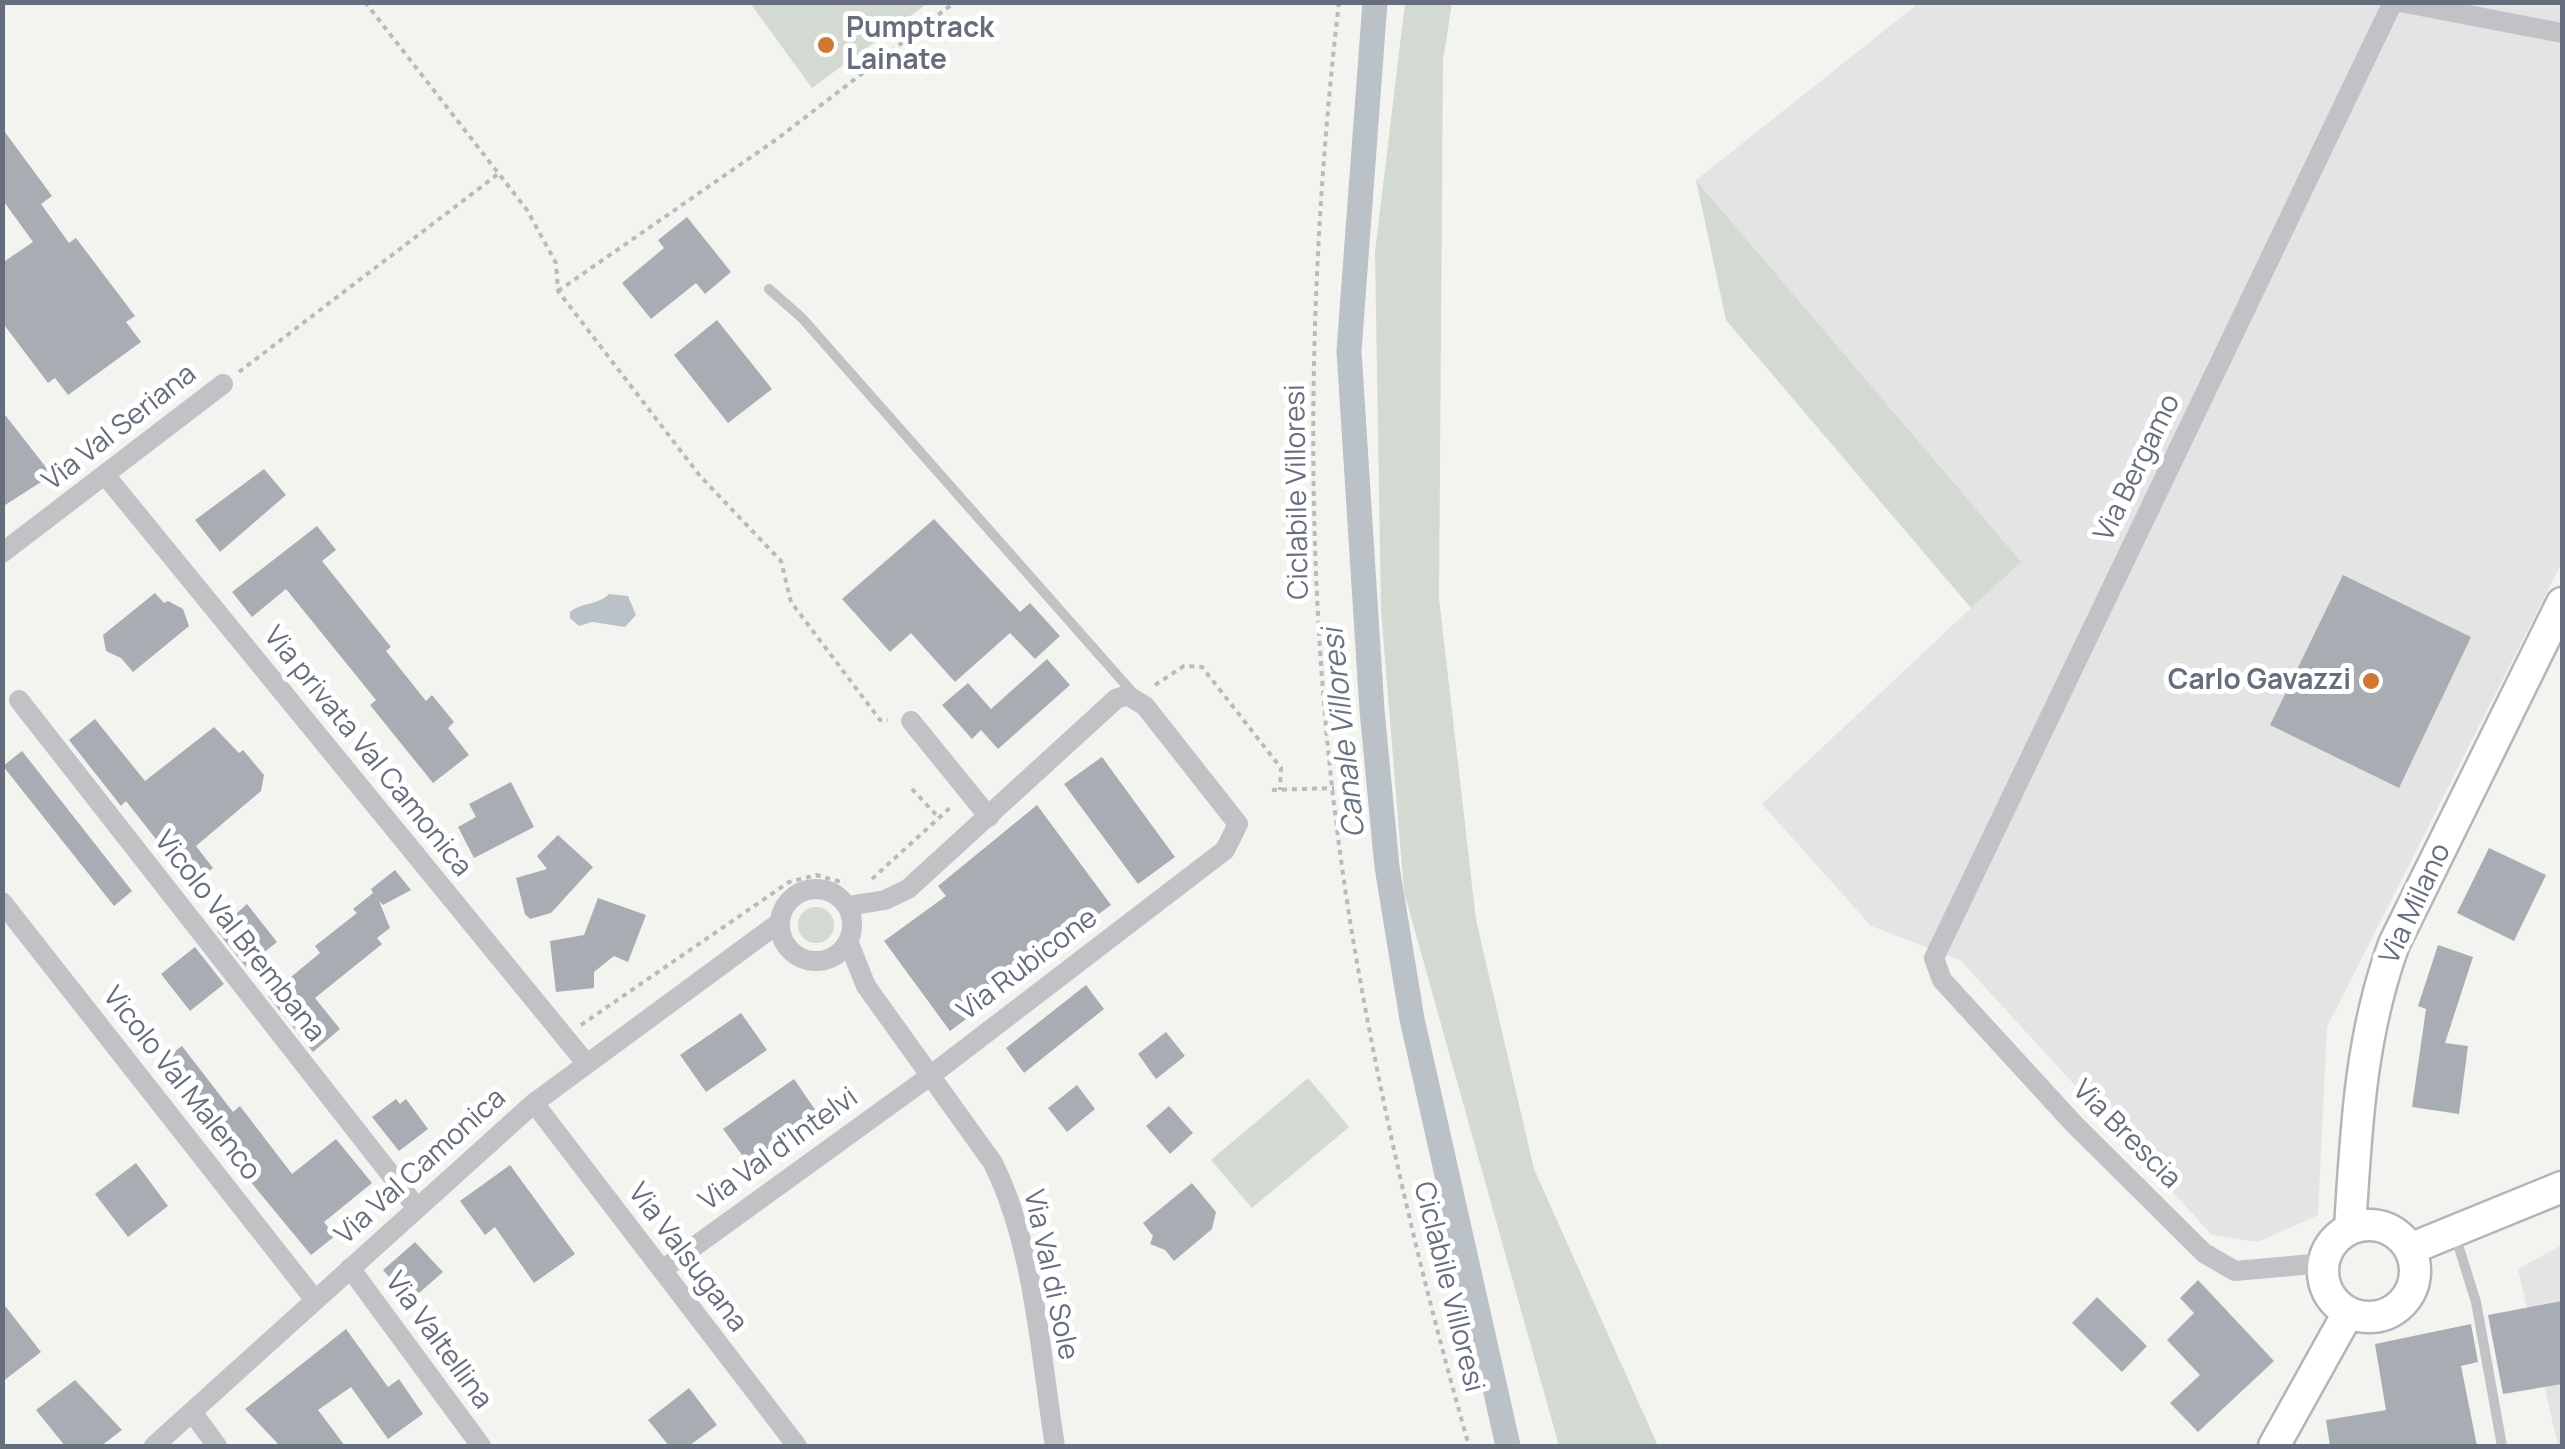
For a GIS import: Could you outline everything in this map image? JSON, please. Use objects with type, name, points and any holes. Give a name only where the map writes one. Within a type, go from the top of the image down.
[{"type":"street","name":"Via Bergamo","points":[[1934,958],[2396,2],[2562,33]]},
{"type":"street","name":"Via Val Seriana","points":[[2,553],[223,384]]},
{"type":"street","name":"Via privata Val Camonica","points":[[105,475],[586,1063]]},
{"type":"street","name":"Via Milano","points":[[2350,1229],[2360,1078],[2374,997],[2394,944],[2562,602]]},
{"type":"street","name":"Vicolo Val Brembana","points":[[19,700],[417,1208]]},
{"type":"street","points":[[848,906],[885,900],[914,885],[1116,700],[1140,702]]},
{"type":"street","name":"Via Rubicone","points":[[930,1076],[1224,850],[1238,824],[1140,702]]},
{"type":"street","points":[[911,721],[989,817]]},
{"type":"street","points":[[866,986],[850,937],[848,906],[830,891],[808,889],[789,901],[780,922],[787,946],[802,958],[830,958],[866,986],[930,1076]]},
{"type":"street","points":[[830,958],[885,900]]},
{"type":"street","name":"Vicolo Val Malenco","points":[[2,902],[316,1300]]},
{"type":"street","name":"Via Val Camonica","points":[[154,1446],[534,1103],[780,922]]},
{"type":"street","name":"Via Val Camonica","points":[[743,952],[787,946]]},
{"type":"street","name":"Via Brescia","points":[[1934,958],[1942,980],[2074,1124],[2204,1253],[2235,1271],[2324,1264]]},
{"type":"street","name":"Via Val d'Intelvi","points":[[662,1270],[930,1076]]},
{"type":"street","name":"Via Val di Sole","points":[[930,1076],[1004,1186],[1020,1239],[1055,1446]]},
{"type":"street","name":"Via Valsugana","points":[[534,1103],[797,1446]]},
{"type":"street","points":[[2410,1249],[2562,1188]]},
{"type":"street","points":[[2377,1226],[2401,1238],[2410,1249],[2415,1274],[2406,1299],[2386,1315],[2360,1317],[2330,1297],[2324,1264],[2328,1249],[2350,1229],[2377,1226]]},
{"type":"street","name":"Via Valtellina","points":[[350,1268],[482,1446]]},
{"type":"street","points":[[2274,1446],[2348,1312]]},
{"type":"street","points":[[192,1412],[217,1446]]},
{"type":"lane","points":[[769,289],[802,318],[1140,702]]},
{"type":"lane","points":[[2453,1230],[2476,1302],[2502,1446]]},
{"type":"path","points":[[366,2],[526,210],[556,263],[558,292],[700,476],[782,561],[791,602],[880,720],[911,721]]},
{"type":"path","points":[[558,292],[778,139],[955,2]]},
{"type":"path","name":"Ciclabile Villoresi","points":[[1338,2],[1322,190],[1316,341],[1318,557],[1334,788],[1354,942],[1382,1097],[1420,1273],[1469,1446]]},
{"type":"path","points":[[223,384],[498,174]]},
{"type":"path","points":[[1140,702],[1184,666],[1202,667],[1280,768],[1280,790]]},
{"type":"path","points":[[1272,790],[1334,788]]},
{"type":"path","points":[[912,789],[939,818]]},
{"type":"path","points":[[565,1036],[789,882],[816,875],[860,885],[962,796]]},
{"type":"shaded area","name":"Pumptrack Lainate","points":[[750,3],[928,3],[812,88]]},
{"type":"shaded area","points":[[1405,3],[1452,3],[1443,60],[1439,598],[1476,920],[1534,1169],[1658,1446],[1559,1446],[1404,892],[1381,610],[1375,252]]},
{"type":"shaded area","points":[[1919,3],[2562,3],[2562,562],[2327,1027],[2318,1215],[2258,1242],[2212,1235],[1960,960],[1871,926],[1762,804],[2020,562],[1696,180]]},
{"type":"shaded area","points":[[1696,180],[2021,562],[1971,608],[1726,320]]},
{"type":"shaded area","points":[[609,594],[628,596],[636,615],[625,627],[592,622],[579,626],[570,618],[570,612]]},
{"type":"shaded area","points":[[816,907],[829,912],[834,925],[829,938],[816,943],[803,938],[798,925],[803,912]]},
{"type":"shaded area","points":[[1308,1078],[1349,1127],[1252,1208],[1211,1160]]},
{"type":"shaded area","points":[[2562,1245],[2562,1446],[2558,1446],[2518,1269]]},
{"type":"building","points":[[2,128],[52,196],[41,204],[69,243],[76,238],[135,316],[126,322],[141,342],[68,395],[55,378],[48,383],[2,322],[2,263],[33,242],[2,199]]},
{"type":"building","points":[[687,217],[731,272],[705,294],[696,283],[651,319],[622,283],[664,248],[658,240]]},
{"type":"building","points":[[717,320],[772,389],[728,423],[674,355]]},
{"type":"building","points":[[2,411],[52,475],[2,507]]},
{"type":"building","points":[[264,469],[286,495],[220,552],[195,520]]},
{"type":"building","points":[[934,519],[1020,612],[1030,603],[1060,636],[1035,659],[1010,633],[955,682],[911,633],[890,652],[842,599]]},
{"type":"building","points":[[317,526],[336,550],[322,561],[391,647],[386,651],[426,701],[432,695],[454,722],[448,728],[469,755],[433,783],[370,705],[376,700],[286,589],[252,617],[232,592]]},
{"type":"building","name":"Carlo Gavazzi","points":[[2343,575],[2471,637],[2399,788],[2270,725]]},
{"type":"building","points":[[155,593],[164,603],[168,601],[183,609],[189,626],[133,672],[121,658],[106,651],[103,635]]},
{"type":"building","points":[[1047,659],[1070,685],[998,749],[981,730],[972,739],[942,705],[968,683],[991,709]]},
{"type":"building","points":[[95,719],[145,781],[214,727],[239,753],[243,750],[264,775],[261,791],[196,846],[213,868],[192,885],[126,801],[121,806],[69,740]]},
{"type":"building","points":[[22,751],[132,891],[114,906],[3,766]]},
{"type":"building","points":[[1102,757],[1175,857],[1138,884],[1064,784]]},
{"type":"building","points":[[511,782],[534,827],[474,858],[458,827],[476,817],[469,804]]},
{"type":"building","points":[[1037,805],[1111,905],[1046,953],[1050,957],[950,1031],[884,941],[946,896],[938,886]]},
{"type":"building","points":[[558,835],[593,867],[551,913],[530,919],[525,914],[516,878],[547,869],[537,856]]},
{"type":"building","points":[[2489,848],[2546,875],[2514,941],[2457,913]]},
{"type":"building","points":[[395,870],[411,890],[383,905],[379,901],[390,928],[377,938],[382,944],[315,998],[340,1029],[313,1052],[268,996],[320,953],[315,946],[357,913],[353,909]]},
{"type":"building","points":[[598,898],[646,915],[628,962],[614,956],[594,972],[594,988],[556,992],[550,941],[584,935]]},
{"type":"building","points":[[247,904],[277,942],[246,967],[217,931]]},
{"type":"building","points":[[2438,945],[2473,957],[2445,1043],[2468,1046],[2459,1114],[2412,1107],[2426,1009],[2418,1006]]},
{"type":"building","points":[[195,947],[224,984],[190,1011],[161,974]]},
{"type":"building","points":[[1086,985],[1104,1009],[1024,1073],[1006,1048]]},
{"type":"building","points":[[741,1013],[767,1050],[706,1092],[680,1055]]},
{"type":"building","points":[[1166,1032],[1185,1056],[1156,1079],[1138,1054]]},
{"type":"building","points":[[182,1046],[233,1112],[240,1106],[292,1174],[336,1139],[372,1183],[324,1222],[335,1236],[311,1255],[155,1066]]},
{"type":"building","points":[[794,1079],[818,1114],[748,1163],[723,1129]]},
{"type":"building","points":[[1077,1085],[1095,1109],[1067,1132],[1048,1108]]},
{"type":"building","points":[[396,1099],[400,1104],[406,1099],[428,1129],[399,1151],[372,1117]]},
{"type":"building","points":[[1169,1106],[1193,1133],[1170,1154],[1146,1126]]},
{"type":"building","points":[[136,1163],[168,1206],[128,1237],[95,1194]]},
{"type":"building","points":[[510,1165],[575,1254],[534,1283],[495,1227],[485,1235],[460,1201]]},
{"type":"building","points":[[1192,1183],[1216,1212],[1212,1229],[1174,1261],[1165,1250],[1150,1244],[1153,1236],[1143,1223]]},
{"type":"building","points":[[415,1242],[443,1272],[410,1301],[383,1270]]},
{"type":"building","points":[[2198,1280],[2274,1361],[2198,1432],[2170,1403],[2200,1375],[2167,1340],[2194,1313],[2180,1298]]},
{"type":"building","points":[[2097,1297],[2147,1346],[2122,1372],[2072,1323]]},
{"type":"building","points":[[2562,1301],[2562,1384],[2503,1394],[2488,1315]]},
{"type":"building","points":[[2,1302],[41,1352],[2,1382]]},
{"type":"building","points":[[2471,1324],[2478,1362],[2461,1366],[2477,1446],[2330,1446],[2326,1420],[2386,1410],[2375,1344]]},
{"type":"building","points":[[346,1329],[388,1387],[399,1379],[423,1414],[388,1439],[351,1387],[318,1410],[345,1446],[280,1446],[245,1409]]},
{"type":"building","points":[[75,1380],[122,1430],[101,1446],[65,1446],[36,1410]]},
{"type":"building","points":[[689,1388],[717,1425],[689,1446],[669,1446],[648,1420]]},
{"type":"waterway","name":"Canale Villoresi","points":[[1375,2],[1349,351],[1372,710],[1387,867],[1412,1019],[1508,1446]]},
{"type":"place","name":"Pumptrack Lainate","points":[[826,45]]},
{"type":"place","name":"Carlo Gavazzi","points":[[2371,681]]}]
